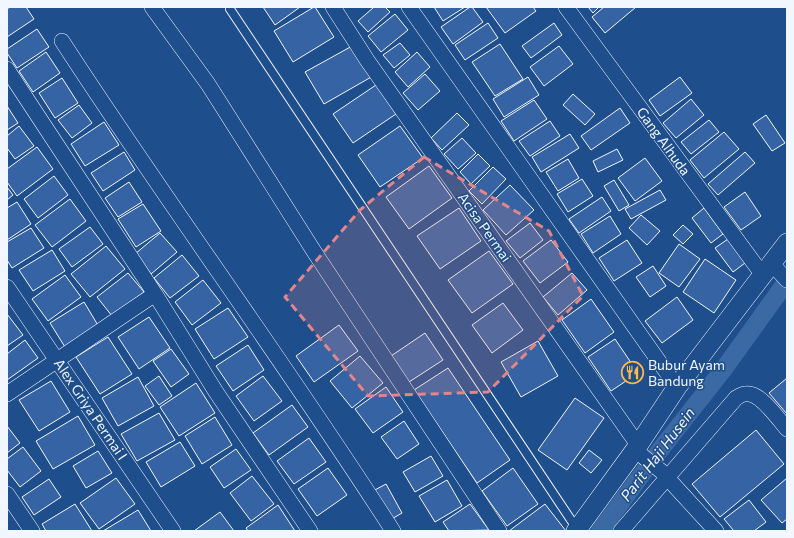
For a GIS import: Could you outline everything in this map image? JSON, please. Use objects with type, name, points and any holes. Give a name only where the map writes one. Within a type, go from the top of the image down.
[{"type":"street","points":[[152,7],[208,84],[315,253],[500,531]]},
{"type":"street","name":"Acisa Permai","points":[[333,7],[367,60],[638,450],[664,474],[716,531]]},
{"type":"street","points":[[409,7],[677,387]]},
{"type":"street","name":"Gang Alhuda","points":[[566,7],[774,272]]},
{"type":"street","points":[[62,41],[250,319],[345,456],[393,531]]},
{"type":"street","points":[[7,69],[155,294],[216,392],[310,531]]},
{"type":"street","points":[[577,530],[638,450],[677,387],[774,272],[787,243]]},
{"type":"street","name":"Alex Griya Permai I","points":[[7,287],[173,531]]},
{"type":"street","points":[[7,394],[155,294]]},
{"type":"street","points":[[621,531],[664,474],[736,398],[744,394],[755,395],[787,429]]},
{"type":"street","points":[[7,494],[32,531]]},
{"type":"lane","points":[[230,9],[577,530]]},
{"type":"highlighted area","points":[[424,157],[549,231],[583,296],[488,392],[368,396],[285,297],[360,210]]},
{"type":"building","points":[[10,7],[26,7],[34,19],[7,37],[7,9]]},
{"type":"building","points":[[263,7],[300,7],[275,25]]},
{"type":"building","points":[[314,7],[334,37],[293,62],[274,31]]},
{"type":"building","points":[[374,7],[385,7],[390,12],[368,32],[358,21]]},
{"type":"building","points":[[434,7],[465,7],[443,21]]},
{"type":"building","points":[[472,7],[483,22],[453,44],[441,27]]},
{"type":"building","points":[[486,7],[533,7],[536,11],[505,33]]},
{"type":"building","points":[[588,7],[599,7],[593,13]]},
{"type":"building","points":[[604,7],[636,7],[605,33],[592,17]]},
{"type":"building","points":[[395,14],[408,30],[381,52],[368,36]]},
{"type":"building","points":[[488,23],[498,38],[465,60],[455,45]]},
{"type":"building","points":[[554,23],[562,35],[531,58],[522,46]]},
{"type":"building","points":[[37,29],[49,47],[17,68],[7,53],[7,49]]},
{"type":"building","points":[[400,43],[410,55],[394,68],[383,55]]},
{"type":"building","points":[[500,44],[523,79],[495,96],[472,62]]},
{"type":"building","points":[[354,45],[373,76],[324,104],[305,72]]},
{"type":"building","points":[[559,46],[573,64],[544,86],[530,67]]},
{"type":"building","points":[[46,52],[60,73],[33,92],[19,71]]},
{"type":"building","points":[[417,52],[430,67],[408,87],[395,72]]},
{"type":"building","points":[[425,74],[440,91],[418,110],[403,93]]},
{"type":"building","points":[[528,77],[539,95],[504,117],[493,99]]},
{"type":"building","points":[[680,77],[692,93],[660,116],[649,100]]},
{"type":"building","points":[[62,78],[78,103],[55,118],[39,93]]},
{"type":"building","points":[[376,85],[396,114],[353,143],[333,114]]},
{"type":"building","points":[[573,94],[595,114],[585,125],[563,105]]},
{"type":"building","points":[[691,99],[704,115],[676,138],[663,123]]},
{"type":"building","points":[[534,100],[547,119],[514,141],[501,121]]},
{"type":"building","points":[[79,105],[92,123],[72,138],[58,120]]},
{"type":"building","points":[[7,106],[18,123],[7,130]]},
{"type":"building","points":[[620,108],[630,123],[591,150],[581,136]]},
{"type":"building","points":[[457,113],[469,125],[442,150],[431,138]]},
{"type":"building","points":[[766,115],[785,143],[772,151],[753,124]]},
{"type":"building","points":[[709,120],[719,132],[691,154],[681,142]]},
{"type":"building","points":[[550,121],[560,136],[530,156],[519,141]]},
{"type":"building","points":[[104,122],[119,145],[85,166],[71,144]]},
{"type":"building","points":[[19,126],[34,146],[15,159],[7,148],[7,136]]},
{"type":"building","points":[[400,126],[423,158],[380,187],[358,155]]},
{"type":"building","points":[[724,132],[739,149],[704,178],[690,160]]},
{"type":"building","points":[[570,134],[579,148],[541,172],[532,157]]},
{"type":"building","points":[[462,138],[476,153],[458,169],[444,154]]},
{"type":"building","points":[[37,147],[53,169],[17,196],[7,182],[7,169]]},
{"type":"building","points":[[617,149],[623,160],[598,172],[593,161]]},
{"type":"building","points":[[124,152],[135,170],[103,191],[91,173]]},
{"type":"building","points":[[745,152],[755,163],[718,195],[708,184]]},
{"type":"building","points":[[478,154],[490,166],[471,184],[460,172]]},
{"type":"building","points":[[645,158],[662,181],[635,201],[618,178]]},
{"type":"building","points":[[568,159],[579,178],[558,191],[546,172]]},
{"type":"building","points":[[429,166],[452,198],[409,229],[386,197]]},
{"type":"building","points":[[493,167],[506,179],[482,204],[469,191]]},
{"type":"building","points":[[54,176],[68,195],[38,218],[24,199]]},
{"type":"building","points":[[582,179],[593,196],[568,212],[557,194]]},
{"type":"building","points":[[614,180],[629,205],[619,211],[604,186]]},
{"type":"building","points":[[129,182],[142,202],[118,217],[105,198]]},
{"type":"building","points":[[510,185],[534,210],[506,235],[483,210]]},
{"type":"building","points":[[7,187],[13,195],[7,200]]},
{"type":"building","points":[[660,190],[666,200],[631,219],[625,209]]},
{"type":"building","points":[[745,192],[761,216],[741,230],[724,207]]},
{"type":"building","points":[[602,197],[611,211],[579,233],[569,219]]},
{"type":"building","points":[[70,199],[86,221],[52,247],[35,225]]},
{"type":"building","points":[[17,202],[31,224],[7,240],[7,208]]},
{"type":"building","points":[[143,204],[161,231],[136,247],[118,219]]},
{"type":"building","points":[[459,208],[481,241],[440,269],[417,236]]},
{"type":"building","points":[[704,208],[723,234],[711,243],[692,218]]},
{"type":"building","points":[[641,215],[660,231],[647,245],[629,228]]},
{"type":"building","points":[[610,216],[621,234],[593,253],[581,234]]},
{"type":"building","points":[[530,223],[543,240],[520,258],[506,241]]},
{"type":"building","points":[[683,225],[693,234],[683,244],[673,235]]},
{"type":"building","points":[[90,227],[103,244],[72,267],[59,249]]},
{"type":"building","points":[[31,228],[44,248],[12,268],[7,260],[7,242]]},
{"type":"building","points":[[160,233],[177,252],[151,274],[135,254]]},
{"type":"building","points":[[728,239],[745,263],[733,272],[715,248]]},
{"type":"building","points":[[551,240],[568,262],[540,283],[523,261]]},
{"type":"building","points":[[627,240],[642,263],[614,281],[599,258]]},
{"type":"building","points":[[679,244],[700,259],[679,287],[659,273]]},
{"type":"building","points":[[106,246],[125,269],[90,297],[71,274]]},
{"type":"building","points":[[52,250],[65,271],[33,291],[19,270]]},
{"type":"building","points":[[489,251],[513,284],[472,313],[448,280]]},
{"type":"building","points":[[182,255],[199,276],[170,298],[154,278]]},
{"type":"building","points":[[705,259],[736,280],[714,313],[683,292]]},
{"type":"building","points":[[653,266],[666,286],[650,297],[636,277]]},
{"type":"building","points":[[128,273],[144,292],[112,316],[97,297]]},
{"type":"building","points":[[572,273],[587,290],[558,315],[543,297]]},
{"type":"building","points":[[65,275],[81,297],[48,321],[32,299]]},
{"type":"building","points":[[203,280],[221,303],[192,325],[175,302]]},
{"type":"building","points":[[677,297],[693,320],[662,343],[645,321]]},
{"type":"building","points":[[591,299],[614,332],[585,353],[562,320]]},
{"type":"building","points":[[84,302],[99,327],[65,347],[50,323]]},
{"type":"building","points":[[503,303],[523,330],[492,353],[472,325]]},
{"type":"building","points":[[228,308],[248,337],[214,359],[195,329]]},
{"type":"building","points":[[7,314],[23,335],[7,346]]},
{"type":"building","points":[[149,317],[170,348],[139,369],[118,337]]},
{"type":"building","points":[[339,325],[358,351],[314,382],[296,356]]},
{"type":"building","points":[[425,333],[443,360],[409,382],[391,356]]},
{"type":"building","points":[[108,337],[132,374],[100,394],[76,357]]},
{"type":"building","points":[[615,339],[638,373],[611,391],[588,357]]},
{"type":"building","points":[[25,340],[38,358],[7,380],[7,354]]},
{"type":"building","points":[[538,341],[558,376],[521,397],[501,362]]},
{"type":"building","points":[[248,345],[264,370],[233,391],[216,366]]},
{"type":"building","points":[[171,349],[189,374],[171,387],[153,361]]},
{"type":"building","points":[[360,356],[383,383],[352,408],[330,381]]},
{"type":"building","points":[[448,368],[510,460],[477,483],[414,390]]},
{"type":"building","points":[[159,376],[172,396],[159,405],[145,386]]},
{"type":"building","points":[[263,376],[282,401],[254,421],[236,396]]},
{"type":"building","points":[[138,377],[154,406],[118,426],[102,398]]},
{"type":"building","points":[[787,378],[787,414],[769,393]]},
{"type":"building","points":[[51,381],[70,412],[39,431],[19,400]]},
{"type":"building","points":[[196,383],[215,413],[179,436],[160,407]]},
{"type":"building","points":[[386,387],[403,412],[373,433],[355,409]]},
{"type":"building","points":[[575,398],[604,418],[567,470],[538,450]]},
{"type":"building","points":[[292,405],[308,427],[269,455],[253,433]]},
{"type":"building","points":[[159,413],[175,440],[137,461],[121,434]]},
{"type":"building","points":[[78,416],[95,445],[53,469],[36,441]]},
{"type":"building","points":[[215,417],[232,445],[202,464],[185,436]]},
{"type":"building","points":[[404,421],[419,444],[397,459],[381,437]]},
{"type":"building","points":[[7,426],[20,443],[7,453]]},
{"type":"building","points":[[756,430],[784,464],[720,517],[692,484]]},
{"type":"building","points":[[309,438],[326,462],[294,484],[277,461]]},
{"type":"building","points":[[180,442],[195,466],[161,487],[146,462]]},
{"type":"building","points":[[23,447],[41,471],[20,487],[7,470],[7,459]]},
{"type":"building","points":[[236,449],[251,470],[224,488],[210,467]]},
{"type":"building","points":[[589,450],[602,460],[591,473],[579,463]]},
{"type":"building","points":[[98,451],[112,473],[86,488],[73,466]]},
{"type":"building","points":[[431,456],[443,476],[415,492],[403,472]]},
{"type":"building","points":[[328,468],[347,495],[317,516],[298,489]]},
{"type":"building","points":[[513,468],[538,504],[507,526],[482,491]]},
{"type":"building","points":[[252,476],[274,504],[251,521],[230,493]]},
{"type":"building","points":[[116,478],[135,504],[99,529],[80,503]]},
{"type":"building","points":[[787,478],[787,519],[782,523],[761,500]]},
{"type":"building","points":[[49,479],[61,497],[34,515],[22,497]]},
{"type":"building","points":[[447,480],[462,506],[435,522],[419,496]]},
{"type":"building","points":[[386,484],[402,513],[390,520],[373,491]]},
{"type":"building","points":[[749,500],[766,522],[754,531],[734,531],[724,519]]},
{"type":"building","points":[[75,504],[92,531],[46,531],[42,524]]},
{"type":"building","points":[[470,504],[489,530],[449,531],[443,522]]},
{"type":"building","points":[[545,504],[566,531],[509,531]]},
{"type":"building","points":[[278,505],[295,531],[248,531],[246,528]]},
{"type":"building","points":[[138,510],[151,531],[103,531]]},
{"type":"building","points":[[220,512],[234,531],[194,531]]},
{"type":"waterway","name":"Parit Haji Husein","points":[[600,531],[660,450],[723,370],[787,281]]},
{"type":"place","name":"Bubur Ayam Bandung","points":[[632,372]]}]
